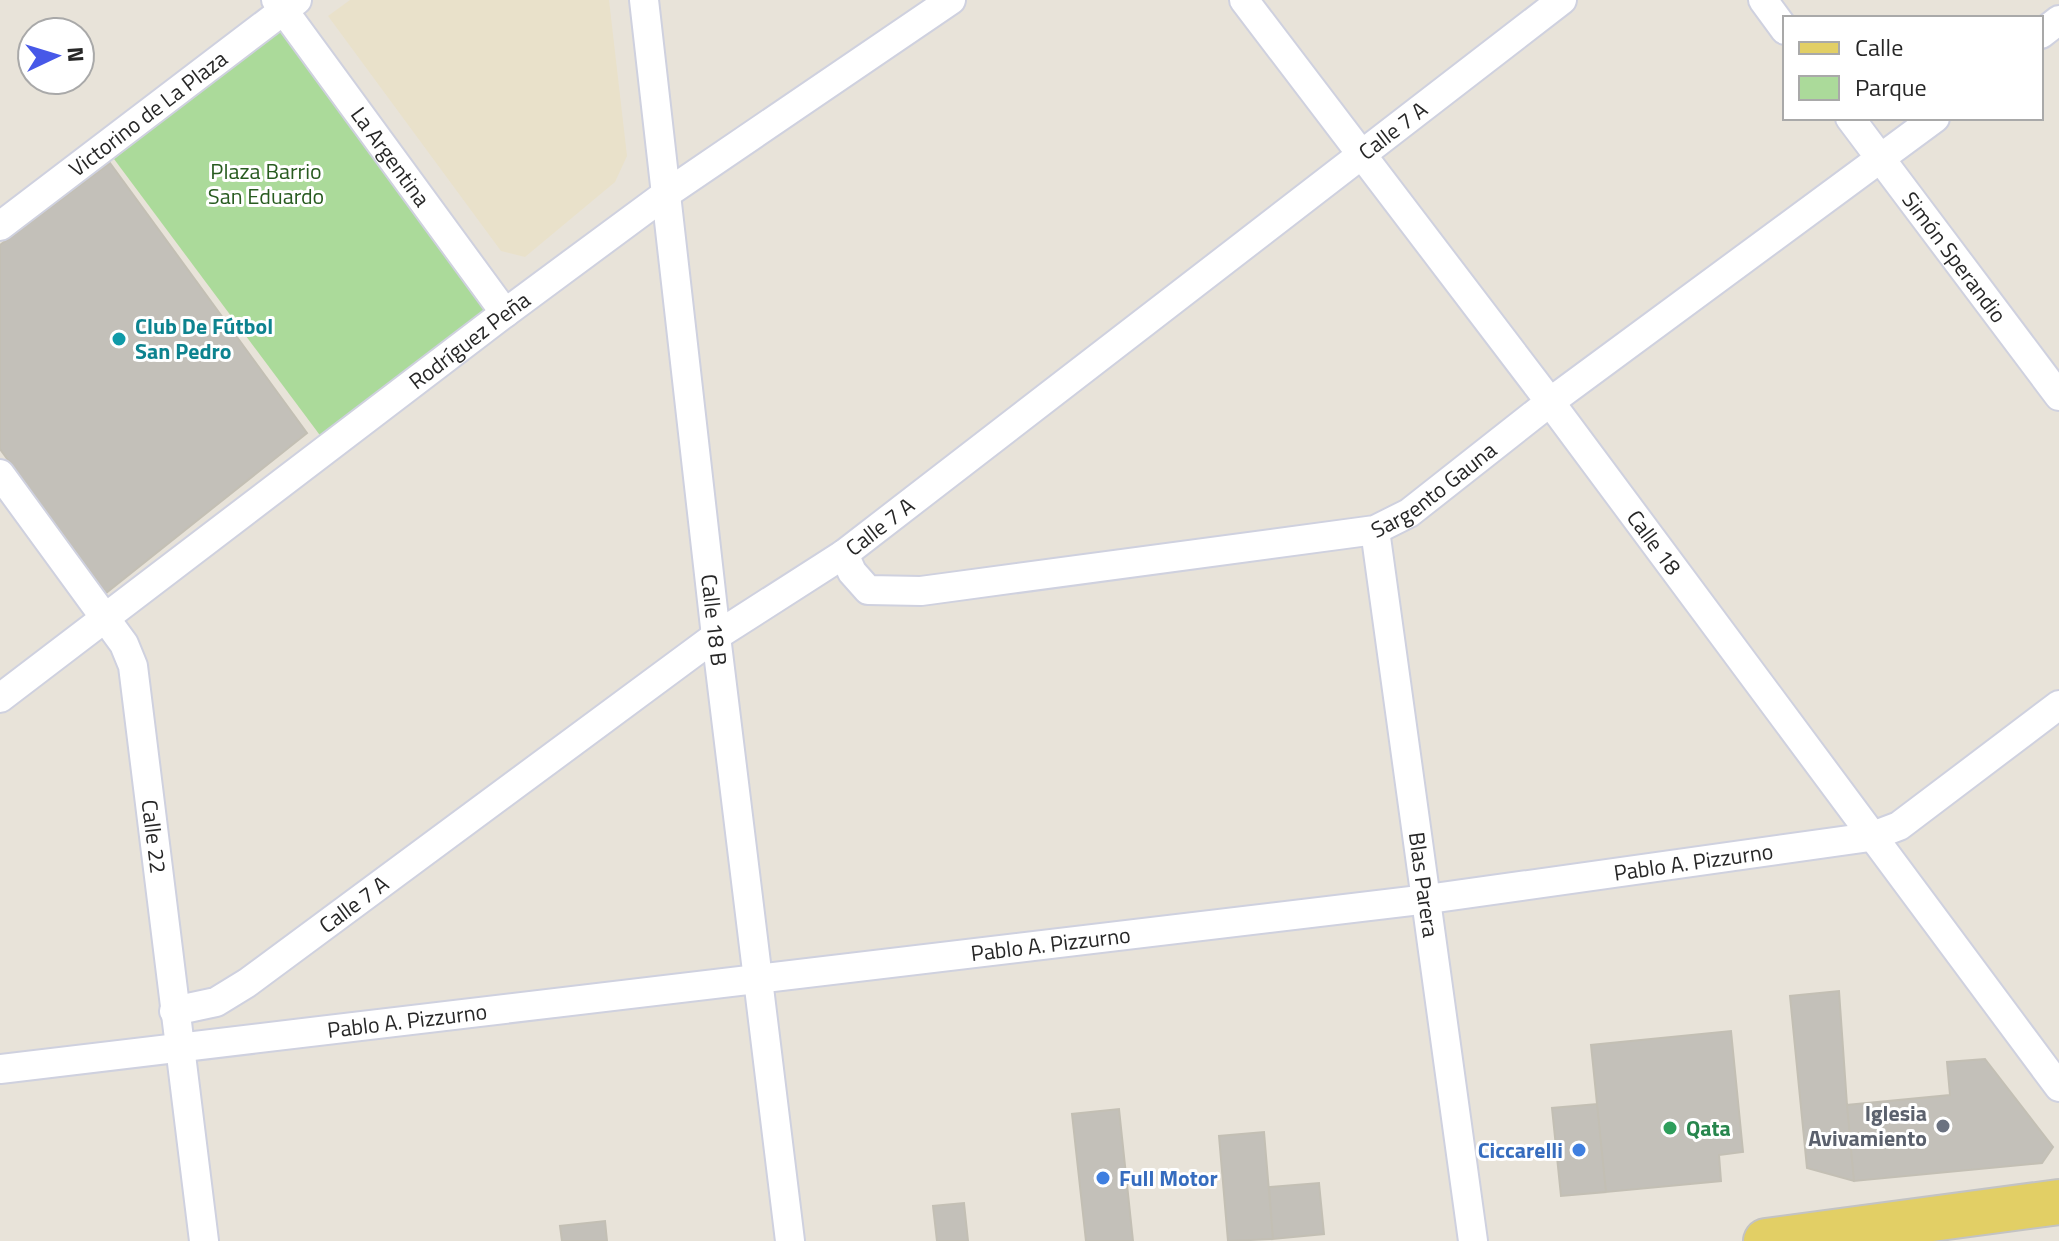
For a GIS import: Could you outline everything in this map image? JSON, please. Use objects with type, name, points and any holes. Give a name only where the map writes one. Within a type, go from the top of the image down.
[{"type":"main road","points":[[1766,1241],[2059,1202]]},
{"type":"street","name":"Calle 18 B","points":[[644,0],[716,636],[790,1241]]},
{"type":"street","name":"Rodríguez Peña","points":[[0,698],[666,194],[951,0]]},
{"type":"street","name":"Calle 18","points":[[1244,0],[1550,402],[1870,837],[2059,1087]]},
{"type":"street","name":"Calle 7 A","points":[[174,1011],[216,1002],[247,983],[716,636],[844,554],[1359,153],[1562,0]]},
{"type":"street","points":[[1763,0],[1783,27]]},
{"type":"street","name":"Victorino de La Plaza","points":[[0,226],[286,3]]},
{"type":"street","name":"La Argentina","points":[[286,3],[505,313]]},
{"type":"street","points":[[2043,32],[2059,20]]},
{"type":"street","name":"Simón Sperandio","points":[[1851,120],[2059,396]]},
{"type":"street","name":"Sargento Gauna","points":[[844,554],[852,572],[868,590],[921,591],[1375,530],[1409,513],[1550,402],[1932,120]]},
{"type":"street","name":"Calle 22","points":[[0,474],[124,644],[133,666],[204,1241]]},
{"type":"street","name":"Blas Parera","points":[[1375,530],[1473,1241]]},
{"type":"street","name":"Pablo A. Pizzurno","points":[[0,1069],[1428,899],[1870,837],[1899,826],[2059,705]]},
{"type":"shaded area","points":[[350,0],[609,0],[627,156],[615,182],[525,257],[501,251],[328,16]]},
{"type":"green space","name":"Plaza Barrio San Eduardo","points":[[284,26],[488,312],[322,438],[114,159]]},
{"type":"building","name":"Club De Fútbol San Pedro","points":[[110,163],[307,433],[106,593],[0,449],[0,245]]},
{"type":"building","points":[[1839,991],[1854,1181],[1807,1168],[1790,996]]},
{"type":"building","name":"Qata","points":[[1731,1031],[1743,1152],[1719,1155],[1721,1181],[1606,1192],[1591,1045]]},
{"type":"building","name":"Iglesia Avivamiento","points":[[1985,1059],[2053,1147],[2042,1163],[1854,1181],[1847,1105],[1950,1095],[1947,1062]]},
{"type":"building","name":"Ciccarelli","points":[[1597,1104],[1606,1192],[1561,1196],[1552,1108]]},
{"type":"building","name":"Full Motor","points":[[1119,1109],[1133,1241],[1086,1241],[1072,1114]]},
{"type":"building","points":[[1264,1132],[1273,1239],[1228,1241],[1219,1136]]},
{"type":"building","points":[[1319,1183],[1324,1234],[1273,1239],[1269,1187]]},
{"type":"building","points":[[964,1203],[968,1241],[937,1241],[933,1206]]},
{"type":"building","points":[[605,1221],[607,1241],[562,1241],[560,1226]]},
{"type":"place","name":"Club De Fútbol San Pedro","points":[[119,339]]},
{"type":"place","name":"Iglesia Avivamiento","points":[[1943,1126]]},
{"type":"place","name":"Qata","points":[[1670,1128]]},
{"type":"place","name":"Ciccarelli","points":[[1579,1150]]},
{"type":"place","name":"Full Motor","points":[[1103,1178]]}]
